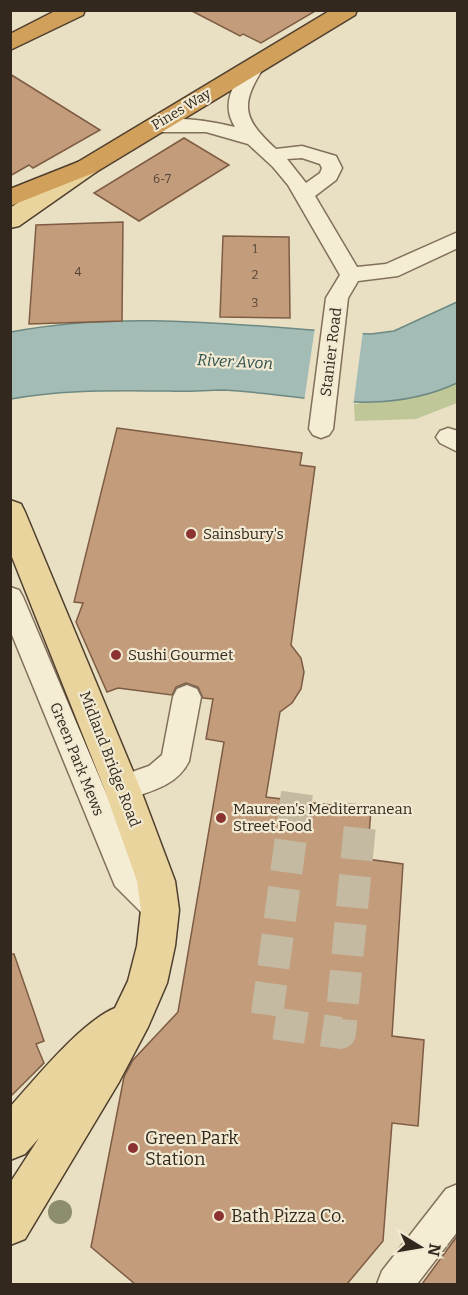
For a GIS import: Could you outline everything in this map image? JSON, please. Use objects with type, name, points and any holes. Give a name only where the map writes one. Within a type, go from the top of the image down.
[{"type":"highway","name":"Pines Way","points":[[10,198],[87,167],[347,10]]},
{"type":"highway","points":[[10,43],[67,12]]},
{"type":"main road","points":[[10,220],[87,167]]},
{"type":"main road","name":"Midland Bridge Road","points":[[10,512],[122,788],[156,880],[160,910],[156,946],[147,983],[134,1013],[105,1068],[10,1224]]},
{"type":"main road","name":"Midland Bridge Road","points":[[10,1139],[71,1069],[134,1013]]},
{"type":"street","points":[[257,64],[238,96],[236,105],[238,114],[244,126],[274,156],[302,195],[351,275],[390,270],[426,273],[432,261],[458,239]]},
{"type":"street","points":[[152,126],[204,125],[232,131],[258,141]]},
{"type":"street","points":[[274,156],[293,152],[321,156],[329,160],[332,168],[329,176],[302,195]]},
{"type":"street","points":[[432,261],[458,257]]},
{"type":"street","name":"Stanier Road","points":[[321,429],[337,302],[351,275]]},
{"type":"street","name":"Green Park Mews","points":[[10,597],[126,876],[160,910]]},
{"type":"street","points":[[122,788],[159,775],[175,761],[187,696]]},
{"type":"street","points":[[395,1284],[458,1201]]},
{"type":"green space","points":[[457,383],[457,403],[416,419],[355,421],[354,404],[406,398]]},
{"type":"water","name":"River Avon","points":[[457,302],[457,383],[428,394],[399,400],[371,402],[224,390],[70,392],[11,399],[11,332],[55,325],[145,321],[236,324],[371,334],[394,331]]},
{"type":"pier","points":[[315,327],[363,331],[353,407],[304,402]]},
{"type":"building","points":[[190,10],[317,10],[261,43],[243,34],[240,36]]},
{"type":"building","points":[[10,74],[100,130],[33,168],[29,165],[10,176]]},
{"type":"building","points":[[184,138],[229,165],[139,221],[94,193]]},
{"type":"building","points":[[123,222],[122,321],[29,324],[36,225]]},
{"type":"building","points":[[223,236],[289,237],[290,318],[220,317]]},
{"type":"building","points":[[117,428],[302,453],[300,465],[315,467],[291,645],[301,658],[304,672],[301,689],[292,703],[280,712],[266,797],[371,810],[367,859],[403,864],[392,1036],[424,1040],[418,1126],[392,1123],[383,1241],[347,1284],[135,1284],[91,1247],[124,1077],[133,1060],[178,1012],[224,742],[206,739],[213,699],[203,698],[198,687],[186,683],[176,687],[172,695],[118,688],[107,692],[76,622],[83,603],[74,602]]},
{"type":"building","points":[[10,954],[14,954],[44,1041],[36,1044],[44,1063],[10,1097]]},
{"type":"building","points":[[458,1235],[458,1284],[422,1284],[455,1239]]},
{"type":"tunnel","points":[[297,793],[266,1022],[340,1033],[362,804]]},
{"type":"place","name":"Sainsbury's","points":[[191,534]]},
{"type":"place","name":"Sushi Gourmet","points":[[116,655]]},
{"type":"place","name":"Maureen's Mediterranean Street Food","points":[[221,818]]},
{"type":"place","name":"Green Park Station","points":[[133,1148]]},
{"type":"place","name":"Bath Pizza Co.","points":[[219,1216]]}]
